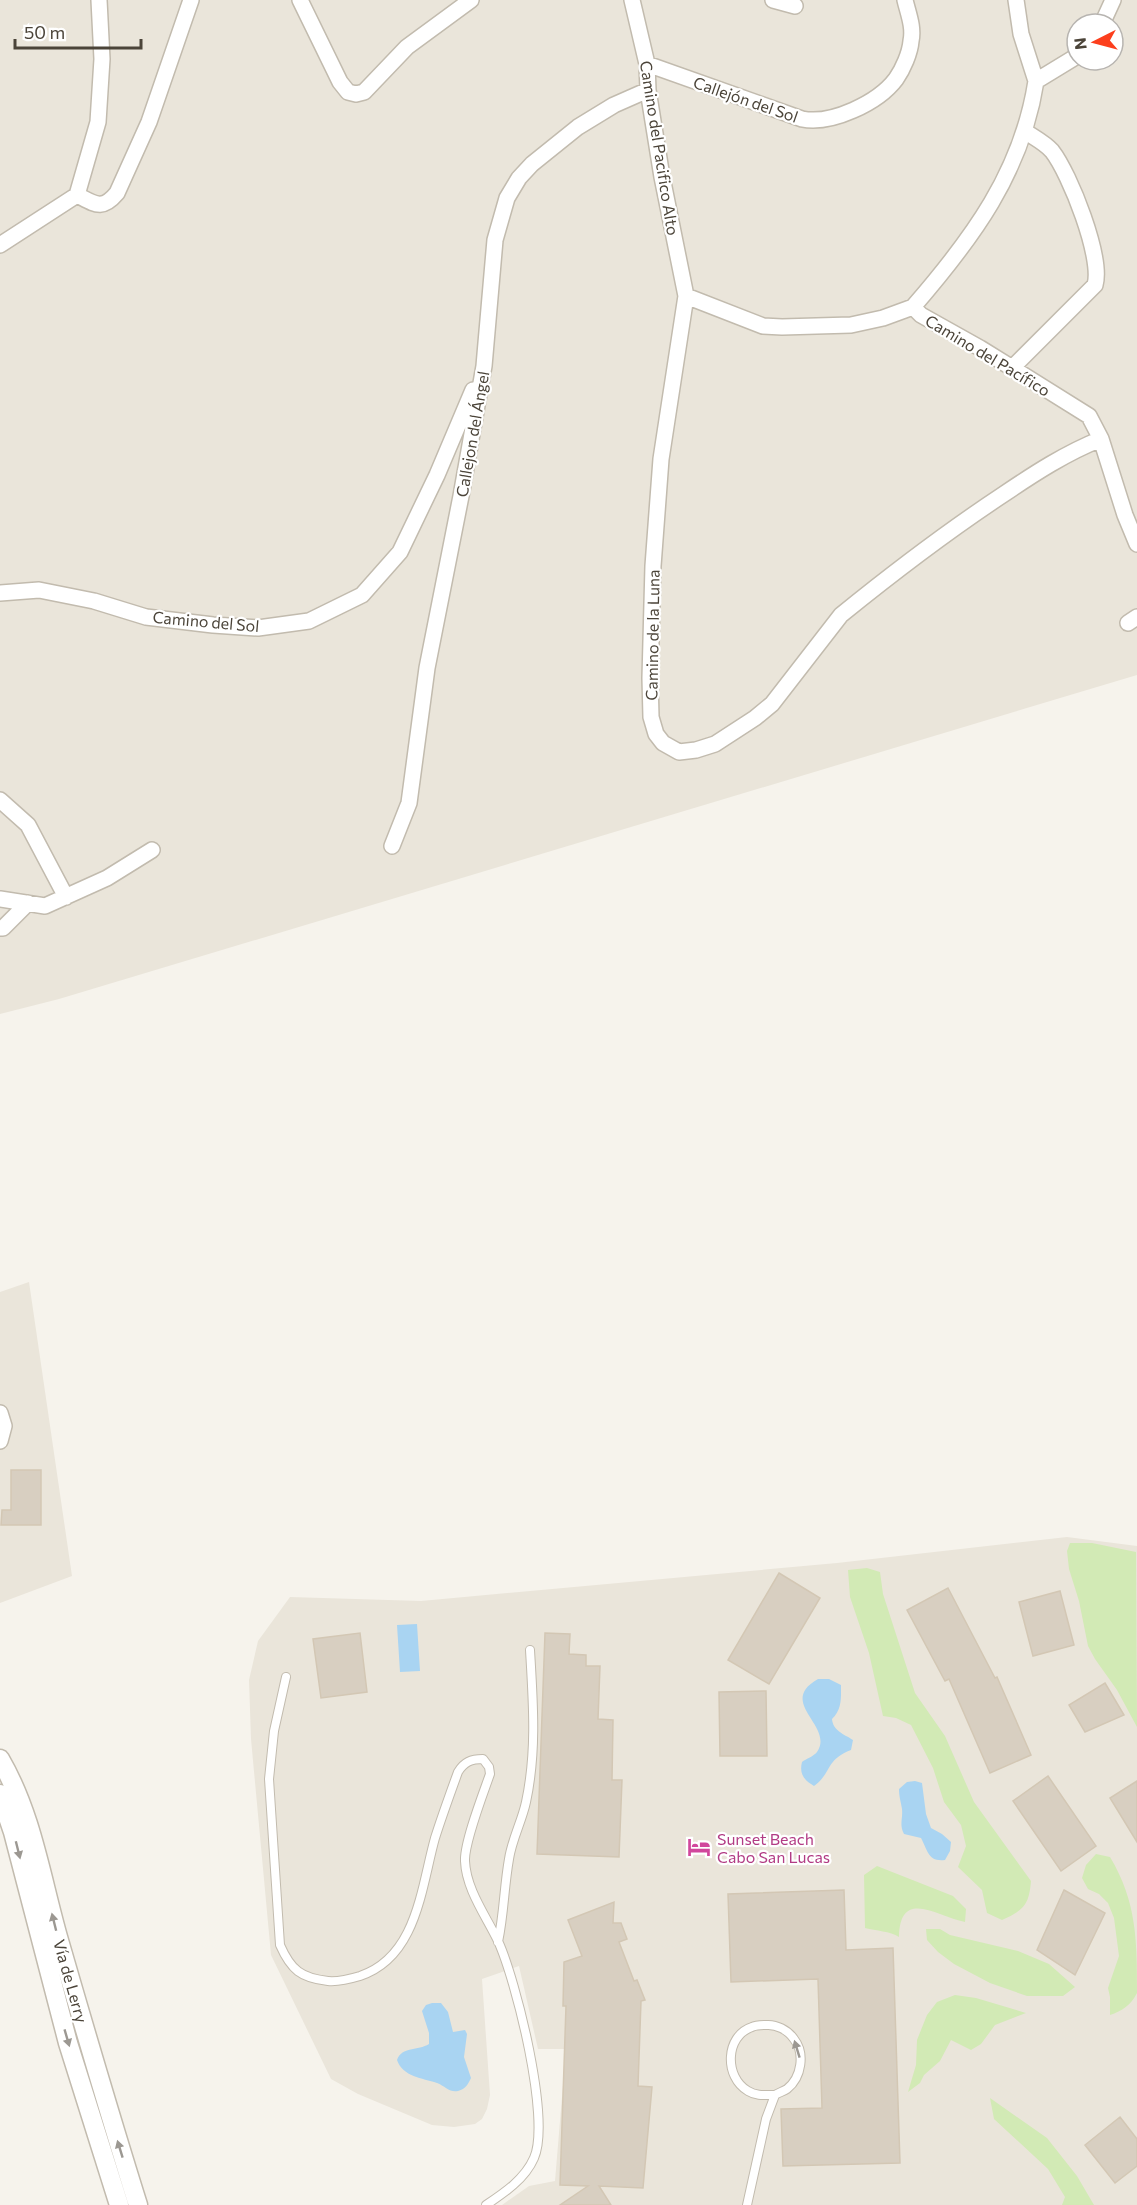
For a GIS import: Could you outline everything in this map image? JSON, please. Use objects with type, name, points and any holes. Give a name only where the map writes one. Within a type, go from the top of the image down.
[{"type":"street","points":[[0,245],[77,195],[98,122],[102,59],[99,0]]},
{"type":"street","points":[[77,195],[98,205],[109,203],[117,193],[149,122],[191,0]]},
{"type":"street","points":[[300,0],[340,82],[348,92],[356,94],[370,88],[407,47],[471,0]]},
{"type":"street","name":"Camino del Pacifico Alto","points":[[632,0],[647,64],[648,90],[662,177],[687,296]]},
{"type":"street","points":[[773,0],[795,6]]},
{"type":"street","name":"Callejón del Sol","points":[[647,64],[802,119],[815,121],[831,119],[860,107],[896,79],[909,52],[912,39],[911,20],[905,0]]},
{"type":"street","points":[[913,307],[950,264],[986,214],[1026,132],[1036,81],[1021,34],[1016,0]]},
{"type":"street","points":[[1036,81],[1065,63]]},
{"type":"street","name":"Callejon del Ángel","points":[[392,846],[409,803],[427,668],[484,366],[495,240],[507,198],[519,178],[532,164],[578,127],[614,105],[648,90]]},
{"type":"street","points":[[1012,368],[1095,285],[1097,276],[1096,263],[1082,215],[1062,166],[1045,145],[1026,132]]},
{"type":"street","name":"Camino del Pacífico","points":[[687,296],[763,326],[782,327],[851,325],[884,318],[913,307],[921,315],[1089,416],[1101,439],[1125,515],[1137,544]]},
{"type":"street","name":"Camino de la Luna","points":[[687,296],[661,459],[653,566],[650,678],[651,717],[656,734],[663,743],[679,752],[715,744],[755,718],[772,704],[793,680],[841,615],[974,514],[1080,447],[1101,439]]},
{"type":"street","name":"Camino del Sol","points":[[0,593],[39,590],[94,601],[146,617],[213,625],[258,628],[309,621],[362,595],[400,552],[437,476],[484,366]]},
{"type":"street","points":[[0,800],[28,825],[66,897]]},
{"type":"street","points":[[0,899],[45,906],[107,878],[152,850]]},
{"type":"street","points":[[0,928],[3,928],[28,903]]},
{"type":"street","points":[[0,1413],[4,1426],[0,1441]]},
{"type":"street","name":"Vía de Lerry","points":[[0,1760],[16,1790],[33,1840],[92,2056],[138,2205]]},
{"type":"street","name":"Vía de Lerry","points":[[0,1794],[14,1832],[68,2043],[119,2205]]},
{"type":"lane","points":[[498,1942],[503,1921],[509,1857],[526,1800],[532,1759],[534,1717],[530,1650]]},
{"type":"lane","points":[[286,1677],[274,1731],[270,1779],[280,1945],[293,1968],[306,1977],[331,1981],[349,1979],[373,1972],[395,1954],[408,1934],[424,1886],[436,1837],[458,1772],[466,1762],[478,1759],[486,1761],[490,1774],[464,1860],[468,1878],[498,1942],[532,2058],[538,2113],[535,2157],[523,2176],[486,2205]]},
{"type":"lane","points":[[747,2205],[766,2119],[775,2094],[787,2088],[796,2078],[801,2065],[800,2051],[794,2038],[784,2029],[771,2025],[753,2026],[744,2031],[735,2042],[731,2055],[731,2069],[737,2081],[748,2091],[761,2095],[775,2094]]},
{"type":"shaded area","points":[[0,0],[1137,0],[1137,675],[59,999],[0,1014]]},
{"type":"shaded area","points":[[29,1282],[72,1576],[0,1603],[0,1292]]},
{"type":"shaded area","name":"Sunset Beach Cabo San Lucas","points":[[1067,1537],[1137,1546],[1137,2205],[502,2205],[529,2186],[555,2181],[566,2049],[538,2049],[519,1966],[482,1979],[490,2095],[482,2119],[475,2124],[454,2127],[432,2125],[358,2094],[331,2079],[271,1955],[251,1739],[249,1680],[258,1641],[290,1597],[421,1601],[837,1563]]},
{"type":"green space","points":[[1070,1543],[1092,1543],[1136,1552],[1137,1727],[1117,1690],[1088,1646],[1079,1601],[1069,1569],[1067,1551]]},
{"type":"green space","points":[[867,1568],[880,1572],[883,1594],[915,1693],[945,1736],[974,1802],[1031,1881],[1029,1896],[1024,1906],[1002,1920],[987,1913],[982,1890],[958,1867],[966,1846],[961,1825],[944,1802],[933,1768],[911,1725],[896,1718],[883,1716],[869,1653],[850,1597],[848,1570]]},
{"type":"green space","points":[[1096,1854],[1110,1857],[1119,1874],[1126,1890],[1136,1939],[1137,1993],[1126,2007],[1110,2015],[1108,1988],[1119,1956],[1114,1918],[1108,1903],[1099,1894],[1088,1889],[1082,1878],[1086,1865]]},
{"type":"green space","points":[[877,1866],[953,1896],[966,1909],[965,1922],[933,1911],[913,1909],[906,1913],[901,1922],[899,1937],[865,1928],[864,1875]]},
{"type":"green space","points":[[926,1929],[940,1929],[950,1935],[1018,1951],[1049,1964],[1075,1987],[1063,1996],[1027,1996],[990,1983],[954,1964],[938,1952],[927,1940]]},
{"type":"green space","points":[[955,1995],[976,1998],[1026,2013],[995,2025],[981,2044],[971,2050],[951,2040],[940,2061],[924,2075],[920,2083],[908,2092],[916,2065],[917,2040],[927,2015],[937,2002]]},
{"type":"green space","points":[[990,2098],[1047,2138],[1077,2176],[1094,2205],[1062,2205],[1065,2197],[1048,2169],[994,2119]]},
{"type":"water","points":[[417,1624],[420,1671],[400,1672],[397,1625]]},
{"type":"water","points":[[818,1679],[829,1679],[841,1685],[838,1711],[832,1719],[834,1726],[840,1732],[853,1740],[851,1750],[837,1758],[814,1786],[803,1776],[801,1766],[802,1762],[817,1752],[820,1742],[819,1733],[804,1706],[803,1697],[807,1688]]},
{"type":"water","points":[[907,1782],[922,1783],[926,1814],[931,1828],[951,1842],[950,1851],[945,1860],[932,1857],[921,1838],[904,1834],[901,1825],[902,1809],[899,1789]]},
{"type":"water","points":[[441,2003],[448,2012],[453,2032],[465,2030],[467,2034],[464,2057],[471,2078],[465,2088],[458,2091],[408,2073],[397,2060],[406,2051],[429,2044],[429,2033],[422,2011],[426,2005]]},
{"type":"building","points":[[11,1470],[41,1470],[41,1525],[1,1525],[2,1510],[11,1510]]},
{"type":"building","points":[[779,1573],[820,1598],[769,1684],[728,1660]]},
{"type":"building","points":[[948,1588],[995,1678],[997,1677],[1031,1755],[990,1773],[949,1679],[945,1681],[907,1610]]},
{"type":"building","points":[[1060,1591],[1074,1645],[1033,1656],[1019,1602]]},
{"type":"building","points":[[360,1633],[367,1692],[321,1698],[313,1639]]},
{"type":"building","points":[[545,1633],[570,1634],[569,1654],[586,1655],[586,1666],[600,1666],[598,1719],[613,1720],[612,1780],[622,1780],[619,1857],[537,1854]]},
{"type":"building","points":[[1105,1683],[1124,1715],[1085,1732],[1069,1705]]},
{"type":"building","points":[[766,1691],[767,1756],[720,1756],[719,1692]]},
{"type":"building","points":[[1048,1776],[1096,1846],[1061,1871],[1013,1801]]},
{"type":"building","points":[[1137,1781],[1137,1842],[1110,1798]]},
{"type":"building","points":[[844,1890],[846,1950],[893,1948],[900,2163],[783,2166],[781,2109],[822,2108],[818,1979],[731,1982],[728,1894]]},
{"type":"building","points":[[1064,1890],[1105,1913],[1075,1975],[1037,1950]]},
{"type":"building","points":[[614,1902],[613,1923],[621,1923],[627,1939],[619,1942],[634,1981],[637,1980],[645,2000],[641,2001],[638,2086],[652,2087],[643,2188],[599,2186],[611,2205],[560,2205],[588,2186],[560,2185],[566,2006],[563,2006],[564,1962],[582,1956],[568,1920]]},
{"type":"building","points":[[1120,2117],[1137,2139],[1137,2166],[1115,2183],[1085,2145]]},
{"type":"place","name":"Sunset Beach Cabo San Lucas","points":[[699,1847]]}]
